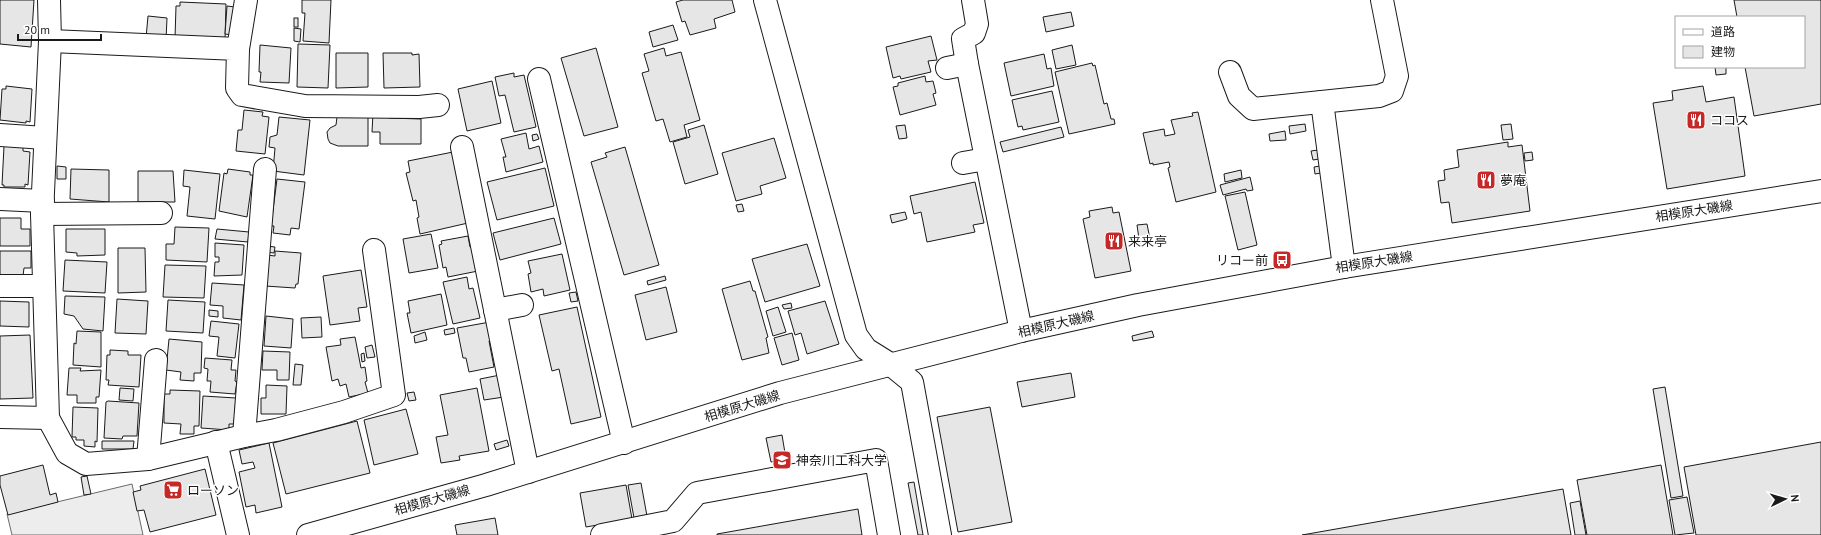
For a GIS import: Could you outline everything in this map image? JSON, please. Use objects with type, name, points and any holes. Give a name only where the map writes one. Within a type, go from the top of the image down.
[{"type":"street","points":[[49,0],[50,41],[43,208],[48,418],[66,453],[86,464],[148,459],[216,442],[276,430],[344,412],[354,407],[394,394],[374,250]]},
{"type":"street","points":[[246,0],[238,49],[236,88],[242,95],[305,106],[420,107],[438,105]]},
{"type":"street","points":[[765,0],[856,335],[866,349],[890,364],[912,382],[940,535]]},
{"type":"street","points":[[972,0],[977,24],[974,33],[963,39],[957,66],[986,160],[1021,331]]},
{"type":"street","points":[[1230,72],[1239,96],[1253,109],[1379,96],[1392,91],[1397,76],[1382,0]]},
{"type":"street","points":[[50,41],[238,49]]},
{"type":"street","points":[[539,79],[624,443]]},
{"type":"street","points":[[1322,102],[1344,267]]},
{"type":"street","points":[[0,135],[45,138]]},
{"type":"street","points":[[462,147],[528,472]]},
{"type":"street","points":[[963,163],[986,160]]},
{"type":"street","points":[[244,436],[265,169]]},
{"type":"street","name":"相模原大磯線","points":[[308,535],[528,472],[780,393],[1021,331],[1138,305],[1344,267],[1821,191]]},
{"type":"street","points":[[0,199],[43,208],[162,213]]},
{"type":"street","points":[[0,286],[44,286]]},
{"type":"street","points":[[495,310],[522,305]]},
{"type":"street","points":[[148,459],[156,360]]},
{"type":"street","points":[[0,417],[48,418]]},
{"type":"street","points":[[216,442],[238,535]]},
{"type":"street","points":[[602,535],[675,528],[697,493],[876,460],[889,535]]},
{"type":"shaded area","points":[[132,484],[143,535],[12,535],[7,514]]},
{"type":"building","points":[[0,0],[34,0],[31,47],[0,44]]},
{"type":"building","points":[[302,0],[331,0],[329,43],[303,41],[305,13],[302,13]]},
{"type":"building","points":[[683,0],[732,0],[735,12],[714,19],[716,28],[690,35],[685,21],[682,22],[676,2]]},
{"type":"building","points":[[1734,0],[1821,0],[1821,104],[1754,116],[1745,68],[1805,68],[1805,16],[1737,16]]},
{"type":"building","points":[[180,2],[226,4],[225,40],[175,38],[176,6],[180,6]]},
{"type":"building","points":[[227,6],[235,7],[232,35],[225,34]]},
{"type":"building","points":[[1071,12],[1074,26],[1046,32],[1043,17]]},
{"type":"building","points":[[148,16],[167,18],[166,40],[146,38]]},
{"type":"building","points":[[294,18],[298,18],[298,27],[294,27]]},
{"type":"building","points":[[673,25],[678,40],[653,47],[649,32]]},
{"type":"building","points":[[294,28],[301,29],[300,42],[294,41]]},
{"type":"building","points":[[931,36],[937,60],[928,61],[931,72],[901,79],[900,76],[893,78],[886,47]]},
{"type":"building","points":[[298,44],[330,45],[328,88],[297,87]]},
{"type":"building","points":[[260,45],[291,48],[289,83],[260,82]]},
{"type":"building","points":[[1072,45],[1076,65],[1056,69],[1052,50]]},
{"type":"building","points":[[596,48],[618,127],[584,136],[561,58]]},
{"type":"building","points":[[664,48],[666,56],[681,52],[700,120],[684,125],[687,137],[670,142],[663,119],[656,121],[642,73],[649,71],[644,54]]},
{"type":"building","points":[[336,53],[368,53],[368,87],[336,88]]},
{"type":"building","points":[[383,53],[419,54],[420,87],[384,88]]},
{"type":"building","points":[[1044,54],[1047,69],[1051,68],[1054,86],[1011,96],[1004,63]]},
{"type":"building","points":[[1092,63],[1093,66],[1095,65],[1104,104],[1107,103],[1111,119],[1114,119],[1115,124],[1069,134],[1055,72]]},
{"type":"building","points":[[1715,68],[1726,68],[1726,74],[1716,75]]},
{"type":"building","points":[[514,73],[514,77],[524,75],[536,127],[514,132],[505,95],[499,96],[495,77]]},
{"type":"building","points":[[925,76],[926,82],[933,81],[936,93],[933,94],[936,105],[900,115],[893,87],[898,86],[898,83]]},
{"type":"building","points":[[492,81],[501,123],[467,131],[458,89]]},
{"type":"building","points":[[6,86],[32,89],[30,122],[26,121],[26,123],[0,120],[2,89],[6,89]]},
{"type":"building","points":[[1703,86],[1706,102],[1734,97],[1745,176],[1667,189],[1653,103],[1673,100],[1672,91]]},
{"type":"building","points":[[1052,91],[1059,122],[1023,130],[1022,126],[1018,127],[1012,100]]},
{"type":"building","points":[[244,110],[263,112],[262,116],[269,117],[265,154],[236,151],[238,130],[242,130]]},
{"type":"building","points":[[1198,112],[1216,192],[1176,202],[1168,168],[1170,167],[1169,162],[1153,165],[1153,163],[1150,164],[1143,133],[1164,129],[1165,136],[1175,134],[1171,120],[1193,116],[1192,113]]},
{"type":"building","points":[[373,113],[389,113],[389,118],[421,119],[421,144],[380,144],[380,132],[372,132]]},
{"type":"building","points":[[368,114],[368,146],[338,146],[330,143],[327,132],[330,128],[336,125],[337,117]]},
{"type":"building","points":[[279,117],[310,120],[304,175],[273,171],[275,148],[269,147],[270,137],[277,135]]},
{"type":"building","points":[[1305,124],[1306,131],[1290,134],[1289,126]]},
{"type":"building","points":[[1511,124],[1513,139],[1503,140],[1501,125]]},
{"type":"building","points":[[704,125],[718,174],[685,184],[673,142],[690,137],[688,130]]},
{"type":"building","points":[[905,125],[907,138],[899,139],[896,126]]},
{"type":"building","points":[[1061,127],[1064,137],[1003,152],[1000,142]]},
{"type":"building","points":[[1285,131],[1286,140],[1270,141],[1269,134]]},
{"type":"building","points":[[526,133],[529,149],[539,146],[543,162],[506,172],[503,157],[506,157],[501,139]]},
{"type":"building","points":[[537,134],[539,139],[533,141],[532,135]]},
{"type":"building","points":[[774,138],[786,178],[760,186],[762,194],[736,201],[722,153]]},
{"type":"building","points":[[1508,142],[1508,147],[1522,145],[1530,211],[1452,223],[1449,202],[1441,203],[1438,181],[1445,180],[1444,170],[1459,167],[1457,150]]},
{"type":"building","points":[[4,146],[23,147],[23,151],[30,152],[28,185],[25,184],[25,187],[4,187],[4,185],[2,185]]},
{"type":"building","points":[[625,147],[659,265],[624,275],[591,162],[607,157],[605,153]]},
{"type":"building","points":[[1318,150],[1319,159],[1313,160],[1311,151]]},
{"type":"building","points":[[453,152],[468,223],[420,234],[416,200],[413,201],[406,173],[410,172],[408,161]]},
{"type":"building","points":[[1532,152],[1533,160],[1525,161],[1524,153]]},
{"type":"building","points":[[57,166],[66,167],[66,179],[57,179]]},
{"type":"building","points":[[1320,166],[1321,173],[1315,174],[1314,167]]},
{"type":"building","points":[[545,168],[554,206],[497,220],[487,182]]},
{"type":"building","points":[[71,169],[109,170],[109,202],[70,199]]},
{"type":"building","points":[[228,169],[250,172],[250,175],[253,175],[247,217],[219,211],[224,173],[227,174]]},
{"type":"building","points":[[184,170],[220,174],[215,219],[187,216],[190,187],[183,186]]},
{"type":"building","points":[[1241,170],[1242,178],[1225,182],[1224,174]]},
{"type":"building","points":[[138,171],[173,171],[175,202],[138,202]]},
{"type":"building","points":[[1250,177],[1253,190],[1247,191],[1246,189],[1223,195],[1220,185]]},
{"type":"building","points":[[277,179],[305,182],[299,229],[291,228],[290,235],[273,233],[274,226],[271,226]]},
{"type":"building","points":[[975,182],[984,223],[973,225],[975,232],[927,242],[921,212],[914,214],[910,196]]},
{"type":"building","points":[[1245,192],[1257,245],[1238,250],[1225,196]]},
{"type":"building","points":[[742,204],[744,211],[738,212],[736,205]]},
{"type":"building","points":[[1112,207],[1113,213],[1119,212],[1131,271],[1095,278],[1083,219],[1090,217],[1089,211]]},
{"type":"building","points":[[905,212],[907,219],[892,223],[890,215]]},
{"type":"building","points":[[0,218],[21,218],[21,229],[30,229],[30,246],[0,246]]},
{"type":"building","points":[[554,218],[561,244],[500,260],[493,233]]},
{"type":"building","points":[[1147,224],[1151,244],[1140,246],[1137,225]]},
{"type":"building","points":[[175,227],[209,228],[207,262],[166,260],[166,244],[174,244]]},
{"type":"building","points":[[66,229],[105,229],[105,255],[77,256],[77,253],[66,252]]},
{"type":"building","points":[[217,229],[249,232],[248,242],[215,239]]},
{"type":"building","points":[[431,234],[438,268],[409,273],[403,239]]},
{"type":"building","points":[[468,236],[470,247],[473,247],[478,271],[448,277],[446,267],[443,268],[439,245],[442,244],[441,241]]},
{"type":"building","points":[[215,243],[244,245],[242,275],[214,276],[215,262],[219,262],[219,257],[215,257]]},
{"type":"building","points":[[807,244],[820,286],[765,302],[752,259]]},
{"type":"building","points":[[266,246],[275,247],[274,253],[266,252]]},
{"type":"building","points":[[118,248],[145,248],[146,292],[118,293]]},
{"type":"building","points":[[0,251],[31,251],[31,268],[24,268],[23,276],[0,275]]},
{"type":"building","points":[[275,251],[301,253],[298,284],[296,284],[295,288],[265,286],[267,255],[275,256]]},
{"type":"building","points":[[562,254],[570,290],[544,296],[543,289],[531,292],[528,274],[531,273],[528,261]]},
{"type":"building","points":[[65,260],[107,262],[105,293],[63,291]]},
{"type":"building","points":[[165,265],[206,266],[204,298],[163,297]]},
{"type":"building","points":[[361,270],[367,307],[358,308],[360,321],[330,325],[323,276]]},
{"type":"building","points":[[665,276],[666,280],[648,285],[647,281]]},
{"type":"building","points":[[467,277],[469,289],[473,288],[480,318],[453,324],[443,282]]},
{"type":"building","points":[[750,281],[753,291],[755,291],[768,337],[766,338],[769,353],[742,360],[722,289]]},
{"type":"building","points":[[212,283],[244,285],[241,320],[223,318],[223,306],[210,305]]},
{"type":"building","points":[[666,287],[677,332],[646,340],[635,295]]},
{"type":"building","points":[[576,292],[578,301],[571,302],[569,293]]},
{"type":"building","points":[[441,294],[447,325],[411,333],[407,313],[410,313],[408,301]]},
{"type":"building","points":[[65,296],[105,297],[103,331],[83,329],[74,316],[64,314]]},
{"type":"building","points":[[117,299],[148,301],[146,334],[115,333]]},
{"type":"building","points":[[168,300],[205,302],[203,333],[166,331]]},
{"type":"building","points":[[0,301],[29,302],[29,327],[0,326]]},
{"type":"building","points":[[825,301],[839,344],[807,354],[801,333],[795,335],[788,311]]},
{"type":"building","points":[[791,303],[792,308],[784,309],[782,305]]},
{"type":"building","points":[[577,307],[601,417],[571,424],[559,369],[552,371],[539,315]]},
{"type":"building","points":[[778,307],[786,332],[773,336],[766,311]]},
{"type":"building","points":[[209,310],[218,311],[218,317],[209,316]]},
{"type":"building","points":[[266,316],[293,319],[291,348],[264,346]]},
{"type":"building","points":[[321,317],[322,337],[302,338],[301,318]]},
{"type":"building","points":[[211,321],[239,324],[235,358],[217,356],[219,337],[209,336]]},
{"type":"building","points":[[490,322],[494,340],[489,341],[494,367],[469,372],[466,358],[463,358],[457,328]]},
{"type":"building","points":[[454,328],[455,333],[445,335],[444,330]]},
{"type":"building","points":[[77,331],[101,332],[101,367],[73,365],[74,343],[76,344]]},
{"type":"building","points":[[1152,331],[1154,337],[1133,341],[1132,336]]},
{"type":"building","points":[[425,332],[427,340],[415,343],[414,336]]},
{"type":"building","points":[[792,333],[799,360],[782,365],[774,338]]},
{"type":"building","points":[[30,335],[33,398],[0,399],[0,336]]},
{"type":"building","points":[[355,337],[361,368],[365,367],[367,381],[365,382],[368,393],[349,397],[346,384],[340,386],[338,379],[332,381],[326,347],[341,345],[340,339]]},
{"type":"building","points":[[169,339],[202,342],[201,373],[194,373],[194,381],[180,380],[181,372],[166,370]]},
{"type":"building","points":[[372,345],[375,357],[367,358],[365,347]]},
{"type":"building","points":[[110,350],[128,351],[128,355],[141,355],[139,387],[108,385],[109,380],[106,380],[107,355],[110,355]]},
{"type":"building","points":[[263,351],[290,352],[289,380],[277,380],[277,370],[262,370]]},
{"type":"building","points":[[364,353],[365,361],[362,362],[361,354]]},
{"type":"building","points":[[205,358],[232,360],[231,370],[236,370],[235,381],[237,382],[235,394],[210,392],[211,381],[207,381],[208,369],[204,368]]},
{"type":"building","points":[[295,364],[303,365],[301,385],[293,385]]},
{"type":"building","points":[[69,368],[81,368],[80,371],[101,370],[99,397],[96,397],[96,403],[77,403],[77,395],[67,395]]},
{"type":"building","points":[[1071,373],[1075,397],[1022,407],[1017,382]]},
{"type":"building","points":[[500,375],[504,397],[484,400],[480,379]]},
{"type":"building","points":[[266,385],[287,386],[286,414],[261,414],[261,398],[266,398]]},
{"type":"building","points":[[1665,387],[1683,496],[1671,498],[1653,389]]},
{"type":"building","points":[[120,388],[134,389],[133,401],[119,400]]},
{"type":"building","points":[[477,388],[489,451],[459,456],[460,460],[441,463],[436,437],[448,435],[440,395]]},
{"type":"building","points":[[170,390],[200,391],[199,426],[194,426],[194,434],[180,434],[181,424],[164,423],[164,394],[170,394]]},
{"type":"building","points":[[414,392],[416,400],[409,401],[407,393]]},
{"type":"building","points":[[203,396],[236,398],[234,424],[229,424],[229,430],[201,428]]},
{"type":"building","points":[[106,402],[139,403],[137,436],[123,436],[122,439],[104,438]]},
{"type":"building","points":[[73,407],[98,408],[97,442],[95,441],[95,447],[84,446],[84,440],[76,440],[76,437],[72,437]]},
{"type":"building","points":[[990,407],[1012,522],[958,532],[937,417]]},
{"type":"building","points":[[406,409],[418,454],[374,465],[364,420]]},
{"type":"building","points":[[357,421],[370,473],[286,494],[273,443]]},
{"type":"building","points":[[782,435],[786,459],[771,462],[766,438]]},
{"type":"building","points":[[507,440],[509,446],[496,450],[494,444]]},
{"type":"building","points":[[102,441],[134,441],[133,449],[102,449]]},
{"type":"building","points":[[1821,442],[1821,535],[1696,535],[1684,467]]},
{"type":"building","points":[[269,443],[282,507],[256,513],[255,505],[246,507],[239,472],[255,468],[253,462],[242,464],[239,450]]},
{"type":"building","points":[[43,465],[50,495],[56,493],[58,502],[8,515],[0,485],[0,476]]},
{"type":"building","points":[[1661,465],[1673,535],[1587,535],[1577,480]]},
{"type":"building","points":[[205,469],[216,515],[150,532],[144,510],[137,511],[133,492],[141,490],[140,486]]},
{"type":"building","points":[[87,476],[91,494],[84,495],[81,477]]},
{"type":"building","points":[[914,482],[923,535],[918,535],[908,483]]},
{"type":"building","points":[[641,483],[647,516],[634,518],[628,485]]},
{"type":"building","points":[[626,485],[632,519],[586,527],[580,493]]},
{"type":"building","points":[[1563,489],[1571,535],[1302,535]]},
{"type":"building","points":[[1687,497],[1694,533],[1675,535],[1669,500]]},
{"type":"building","points":[[1580,501],[1586,535],[1575,535],[1570,503]]},
{"type":"building","points":[[858,509],[862,535],[717,535],[717,534]]},
{"type":"building","points":[[495,518],[498,535],[457,535],[455,525]]},
{"type":"place","name":"ココス","points":[[1696,120]]},
{"type":"place","name":"夢庵","points":[[1486,180]]},
{"type":"place","name":"来来亭","points":[[1114,241]]},
{"type":"place","name":"リコー前","points":[[1282,260]]},
{"type":"place","name":"神奈川工科大学","points":[[782,460]]},
{"type":"place","name":"ローソン","points":[[173,490]]}]
